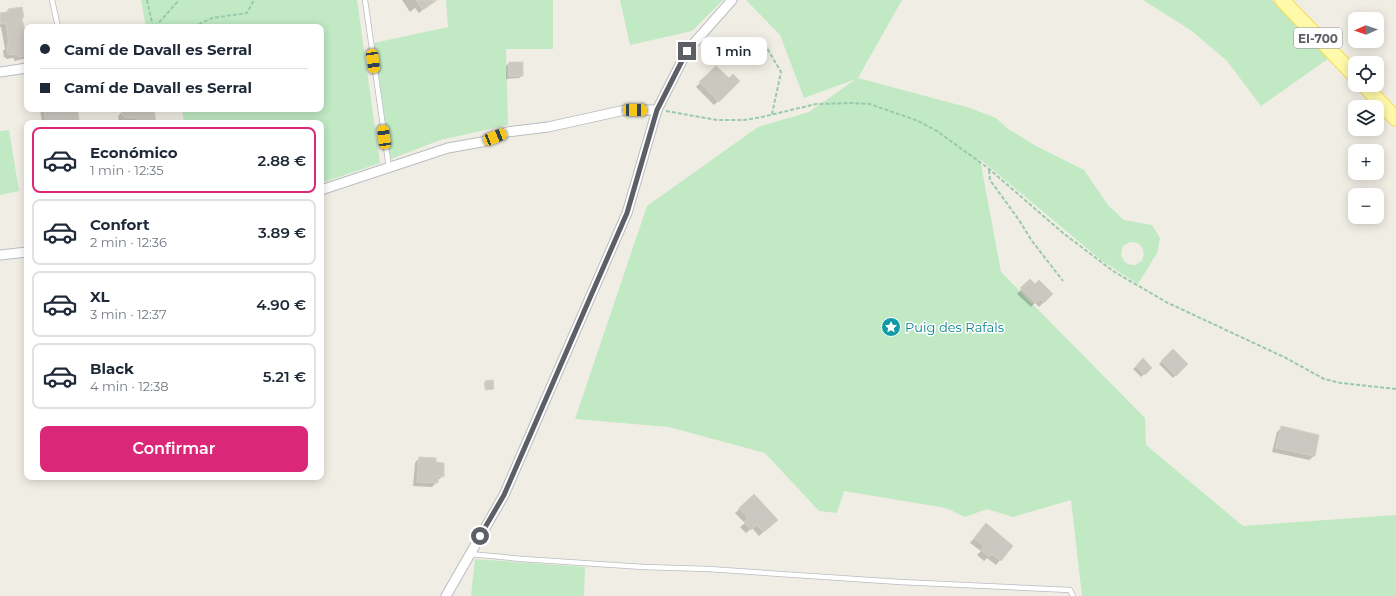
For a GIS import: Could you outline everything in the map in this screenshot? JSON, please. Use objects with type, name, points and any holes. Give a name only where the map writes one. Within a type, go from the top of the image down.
[{"type":"main road","name":"EI-700","points":[[1282,0],[1348,69]]},
{"type":"main road","points":[[1371,92],[1396,118]]},
{"type":"street","points":[[446,596],[504,495],[627,213],[657,110],[687,51],[732,0]]},
{"type":"street","points":[[0,72],[24,68]]},
{"type":"street","points":[[324,189],[448,148],[482,142],[507,132],[548,127],[624,110],[657,110]]},
{"type":"street","points":[[0,254],[24,252]]},
{"type":"lane","points":[[52,0],[57,24]]},
{"type":"lane","points":[[365,0],[389,168]]},
{"type":"lane","points":[[470,554],[644,567],[708,569],[900,582],[1070,590],[1073,596]]},
{"type":"path","points":[[147,0],[153,24]]},
{"type":"path","points":[[157,24],[179,0]]},
{"type":"path","points":[[199,24],[212,18],[247,13],[254,0]]},
{"type":"path","points":[[742,49],[752,41],[767,48],[782,72],[772,115]]},
{"type":"path","points":[[657,110],[717,120],[744,120],[772,115],[820,103],[870,104],[925,124],[937,131],[990,170],[1063,233],[1101,262],[1166,302],[1286,358],[1324,379],[1340,383],[1396,389]]},
{"type":"path","points":[[990,170],[990,180],[1019,220],[1032,241],[1062,281]]},
{"type":"green space","points":[[141,0],[357,0],[380,163],[324,182],[324,120],[184,120],[182,112],[324,112],[324,24],[145,24]]},
{"type":"green space","points":[[446,0],[553,0],[553,49],[506,49],[508,125],[440,140],[391,159],[374,43],[448,27]]},
{"type":"green space","points":[[620,0],[723,0],[692,31],[630,45]]},
{"type":"green space","points":[[746,0],[902,0],[858,78],[970,108],[996,118],[1008,129],[1036,146],[1084,170],[1108,205],[1124,220],[1152,225],[1160,238],[1157,253],[1138,284],[1101,260],[980,159],[1001,272],[1145,418],[1146,445],[1243,526],[1396,515],[1396,596],[1082,596],[1071,500],[1013,517],[987,509],[965,517],[946,508],[844,491],[837,513],[819,511],[765,453],[669,427],[575,419],[647,206],[758,127],[809,112],[856,79],[804,98],[780,35]],"holes":[[[1130,242],[1138,243],[1142,247],[1143,251],[1142,261],[1135,265],[1128,264],[1124,261],[1121,254],[1123,246]]]},
{"type":"green space","points":[[1143,0],[1272,0],[1329,58],[1261,106],[1227,61],[1192,31]]},
{"type":"green space","points":[[9,130],[19,191],[0,195],[0,131]]},
{"type":"green space","points":[[475,559],[585,567],[584,596],[471,596]]},
{"type":"building","points":[[416,0],[437,0],[423,10]]},
{"type":"building","points":[[22,7],[24,17],[22,18],[24,26],[24,56],[19,57],[18,54],[8,54],[7,45],[9,45],[6,23],[0,24],[0,13],[8,12],[8,9]]},
{"type":"building","points":[[509,62],[523,62],[523,76],[509,76]]},
{"type":"building","points":[[716,66],[729,78],[733,74],[740,81],[719,102],[699,82]]},
{"type":"building","points":[[44,112],[78,112],[79,120],[46,120]]},
{"type":"building","points":[[122,112],[154,112],[156,120],[136,120],[136,117],[127,118],[123,116]]},
{"type":"building","points":[[1030,279],[1035,284],[1039,280],[1053,294],[1044,303],[1040,299],[1036,303],[1020,288]]},
{"type":"building","points":[[1173,349],[1188,364],[1176,376],[1161,361]]},
{"type":"building","points":[[1143,358],[1152,368],[1145,375],[1136,366]]},
{"type":"building","points":[[493,380],[494,389],[486,390],[485,381]]},
{"type":"building","points":[[1281,426],[1319,435],[1315,456],[1276,448]]},
{"type":"building","points":[[419,457],[436,458],[436,462],[444,463],[444,477],[438,476],[438,483],[417,482]]},
{"type":"building","points":[[754,494],[778,520],[764,532],[757,525],[751,530],[744,522],[748,518],[739,508]]},
{"type":"building","points":[[986,523],[1013,546],[1001,561],[992,554],[989,557],[981,550],[984,546],[974,538]]},
{"type":"place","name":"Puig des Rafals","points":[[891,327]]},
{"type":"route","points":[[480,536],[504,495],[627,213],[657,110],[687,51]]}]
